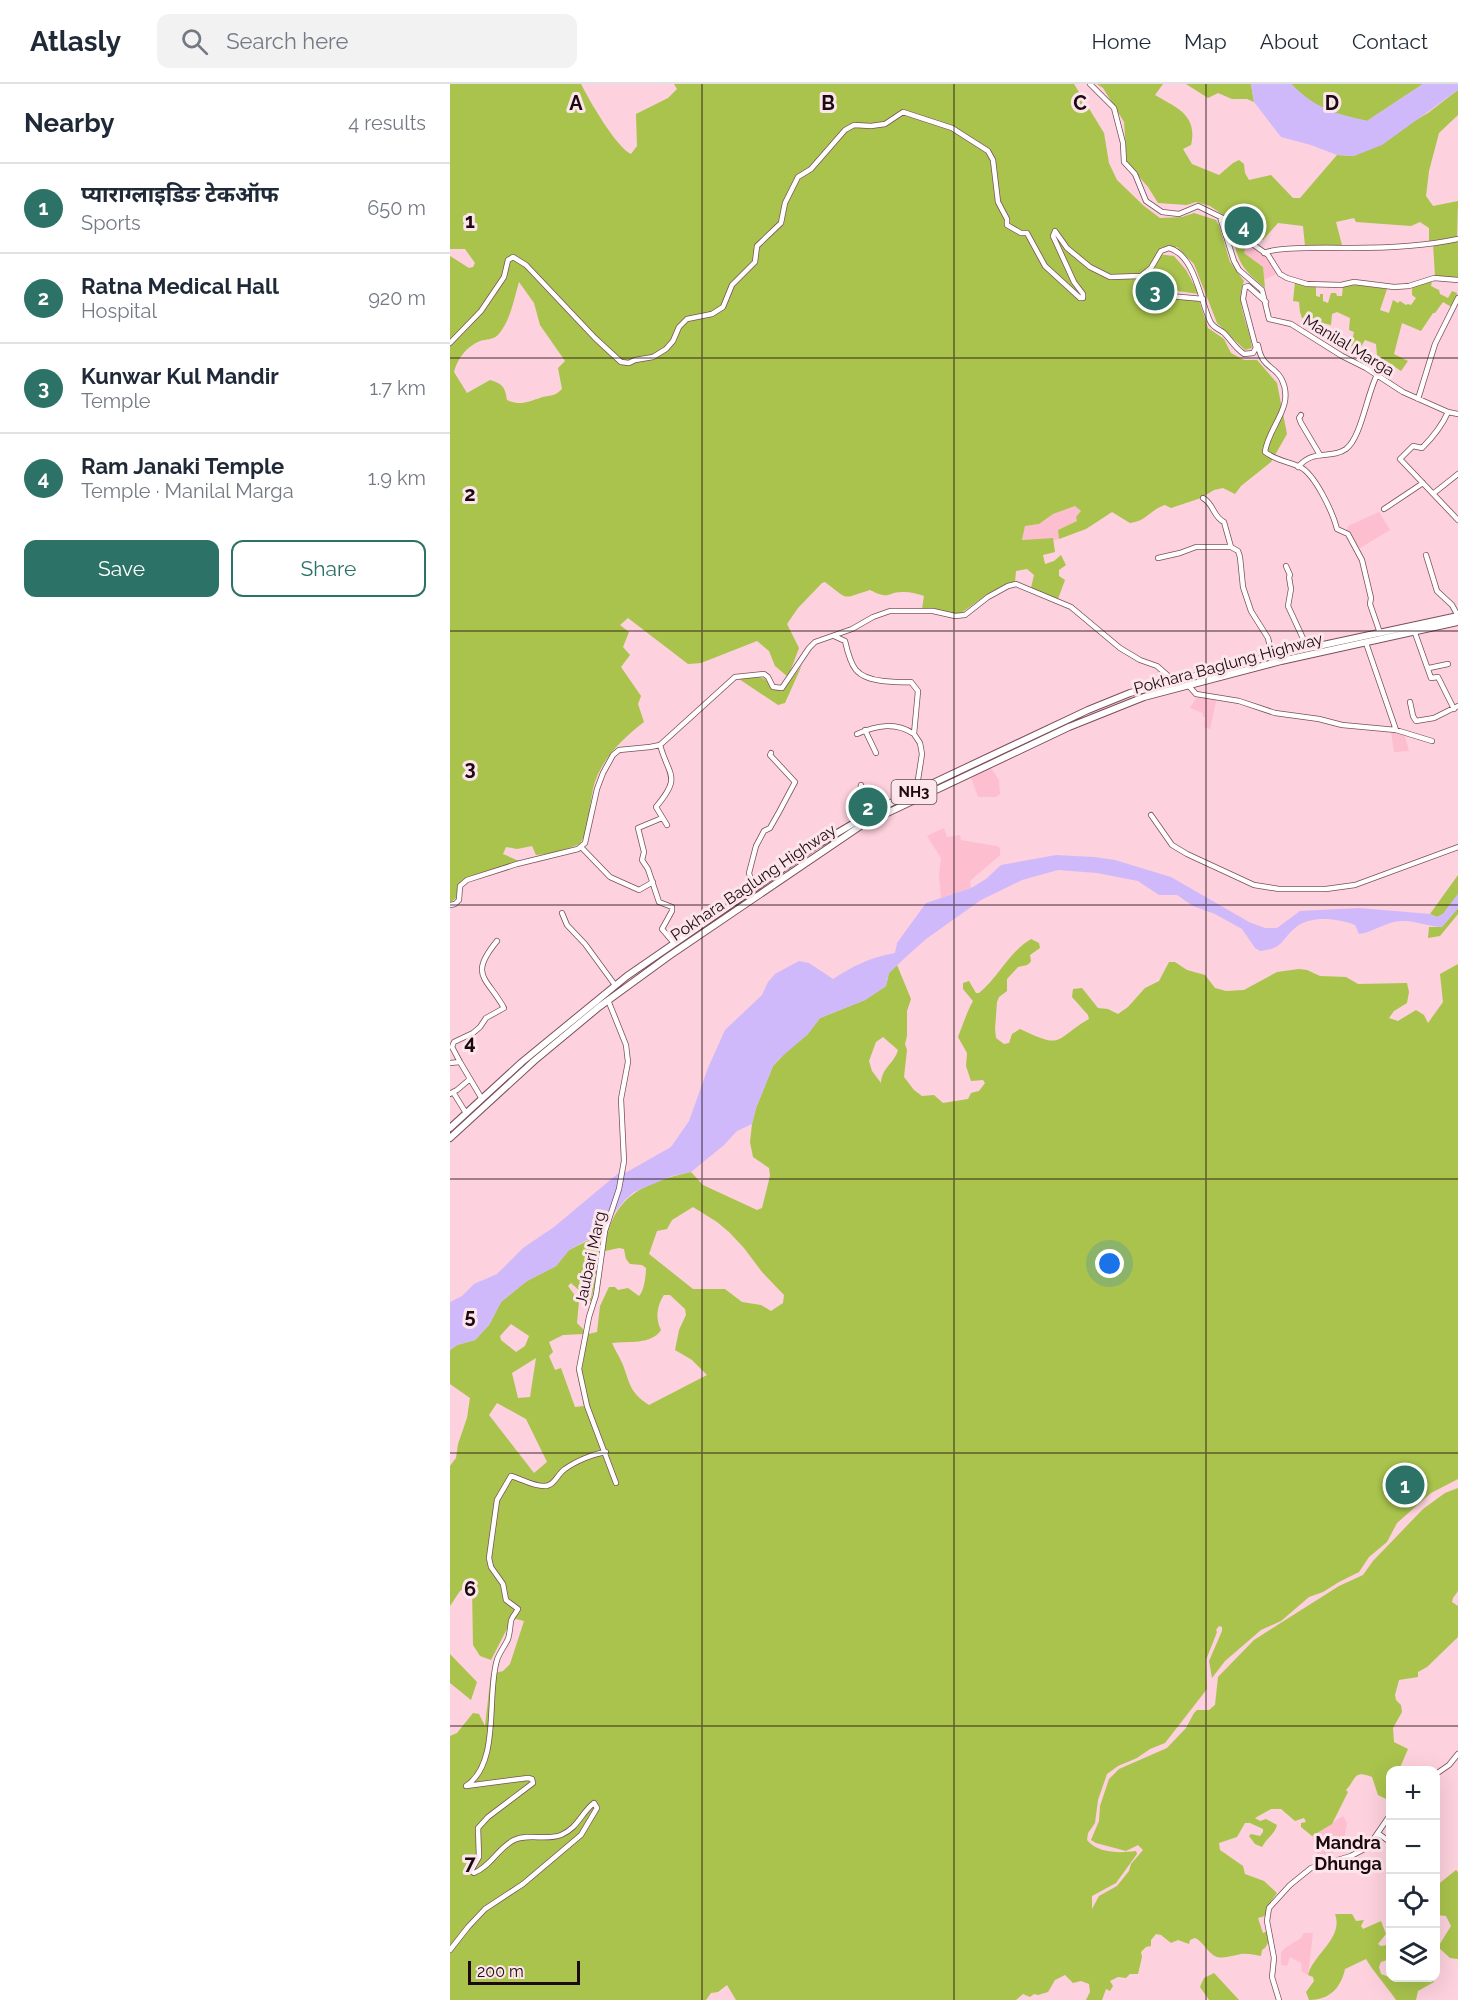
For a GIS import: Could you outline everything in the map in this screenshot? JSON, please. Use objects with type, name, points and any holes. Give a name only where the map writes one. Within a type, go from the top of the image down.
[{"type":"highway","name":"Pokhara Baglung Highway","points":[[450,1128],[522,1062],[615,985],[757,885],[858,819],[1100,705],[1174,681],[1307,647],[1458,616]]},
{"type":"highway","name":"Pokhara Baglung Highway","points":[[450,1138],[534,1062],[609,1000],[679,949],[862,825],[1069,727],[1144,698],[1281,661],[1458,622]]},
{"type":"highway","points":[[1281,661],[1286,653]]},
{"type":"street","points":[[1090,84],[1114,108],[1123,143],[1124,162],[1135,174],[1146,201],[1162,212],[1179,214],[1198,206],[1229,221],[1244,238],[1274,263],[1280,274],[1307,284],[1341,285],[1354,282],[1395,287],[1409,286],[1434,278],[1458,280]]},
{"type":"street","points":[[450,343],[481,311],[504,277],[508,260],[513,257],[526,265],[594,338],[621,362],[629,363],[659,355],[673,340],[679,327],[687,319],[712,314],[723,308],[732,285],[755,262],[758,246],[781,223],[784,203],[798,177],[811,169],[845,130],[854,124],[871,126],[885,124],[903,112],[952,128],[988,152],[993,160],[998,202],[1007,219],[1007,225],[1021,233],[1027,233],[1044,266],[1080,298],[1084,297],[1074,282],[1053,236],[1055,231],[1075,255],[1090,267],[1110,277],[1141,276],[1151,268],[1161,251],[1174,249],[1183,256],[1194,275],[1210,324],[1225,334],[1231,343],[1244,354],[1253,353],[1256,348],[1256,340],[1251,332],[1243,299],[1245,288],[1248,286],[1266,302]]},
{"type":"street","name":"Manilal Marga","points":[[1220,217],[1234,261],[1239,270],[1262,290],[1269,319],[1291,324],[1418,399],[1458,414]]},
{"type":"street","points":[[1264,253],[1272,250],[1303,248],[1404,246],[1458,239]]},
{"type":"street","points":[[1158,284],[1160,289],[1158,297],[1203,299]]},
{"type":"street","points":[[1418,399],[1435,344],[1458,298]]},
{"type":"street","points":[[1251,332],[1258,342],[1262,359],[1282,380],[1286,400],[1280,418],[1267,440],[1265,452],[1307,472],[1330,507],[1337,529],[1348,534],[1362,560],[1371,598],[1370,604],[1380,633]]},
{"type":"street","points":[[1298,467],[1310,456],[1344,450],[1353,441],[1365,414],[1368,394],[1377,375]]},
{"type":"street","points":[[1448,412],[1442,426],[1429,441],[1422,447],[1413,446],[1401,457],[1401,461],[1458,520]]},
{"type":"street","points":[[1301,415],[1299,418],[1301,423],[1320,454]]},
{"type":"street","points":[[1434,493],[1458,474]]},
{"type":"street","points":[[1384,509],[1423,483]]},
{"type":"street","points":[[1203,498],[1209,502],[1216,518],[1224,522],[1231,547]]},
{"type":"street","points":[[1158,558],[1196,547],[1231,547],[1238,551],[1243,586],[1251,611],[1268,638],[1272,656]]},
{"type":"street","points":[[1426,555],[1437,591],[1452,605],[1458,616]]},
{"type":"street","points":[[1286,566],[1290,575],[1291,589],[1288,606],[1307,647]]},
{"type":"street","points":[[450,905],[459,900],[460,886],[467,880],[581,847],[589,831],[597,789],[603,772],[613,755],[619,750],[660,745],[735,677],[764,674],[773,687],[782,688],[815,642],[890,611],[933,611],[955,616],[965,615],[988,597],[1016,584],[1071,608],[1120,648],[1140,660],[1157,666],[1174,681]]},
{"type":"street","points":[[1410,702],[1416,721],[1434,718],[1456,707],[1438,677],[1431,678],[1415,633]]},
{"type":"street","points":[[834,636],[845,641],[853,668],[863,677],[874,681],[911,682],[919,694],[914,734]]},
{"type":"street","points":[[1365,643],[1396,730]]},
{"type":"street","points":[[1429,668],[1448,664]]},
{"type":"street","points":[[1188,685],[1196,693],[1239,701],[1275,713],[1319,719],[1342,725],[1396,730],[1432,741]]},
{"type":"street","points":[[857,734],[865,730],[893,725],[914,734],[922,748],[918,790]]},
{"type":"street","points":[[865,730],[876,753]]},
{"type":"street","points":[[660,745],[672,779],[671,786],[656,807],[667,825]]},
{"type":"street","points":[[757,885],[751,880],[749,873],[756,846],[764,831],[770,828],[795,782],[771,753]]},
{"type":"street","points":[[858,819],[861,784]]},
{"type":"street","points":[[1151,815],[1172,845],[1187,854],[1254,885],[1280,889],[1326,889],[1356,885],[1458,848]]},
{"type":"street","points":[[662,818],[638,828],[645,852],[642,860],[648,869],[659,902],[672,907],[662,928],[674,943]]},
{"type":"street","points":[[581,847],[615,881],[639,890],[653,882]]},
{"type":"street","points":[[562,914],[567,925],[585,944],[615,985]]},
{"type":"street","points":[[482,1099],[452,1047],[454,1042],[473,1033],[486,1018],[504,1008],[482,977],[482,966],[497,942]]},
{"type":"street","name":"Jaubari Marg","points":[[609,1000],[626,1045],[628,1062],[621,1099],[624,1161],[619,1189],[605,1231],[596,1295],[589,1317],[579,1369],[587,1406],[616,1483]]},
{"type":"street","points":[[450,1064],[460,1062]]},
{"type":"street","points":[[466,1113],[451,1093],[470,1079]]},
{"type":"street","points":[[450,1950],[485,1909],[523,1884],[581,1835],[597,1808],[594,1803],[591,1805],[570,1831],[559,1836],[527,1837],[514,1840],[483,1869],[474,1873],[471,1871],[479,1857],[477,1828],[533,1783],[532,1779],[528,1778],[466,1786],[473,1782],[487,1754],[497,1660],[518,1609],[506,1600],[503,1584],[491,1567],[489,1558],[497,1500],[512,1476],[531,1484],[546,1486],[552,1484],[563,1470],[570,1466],[606,1452]]},
{"type":"street","points":[[1440,1771],[1458,1754]]},
{"type":"street","points":[[1280,2000],[1272,1977],[1274,1958],[1267,1921],[1269,1908],[1311,1868],[1362,1851],[1379,1834],[1387,1820]]},
{"type":"street","points":[[1379,1834],[1386,1839]]},
{"type":"shaded area","points":[[1251,84],[1291,84],[1317,105],[1367,121],[1423,84],[1458,84],[1458,90],[1382,145],[1354,156],[1337,155],[1281,137],[1254,102]]},
{"type":"shaded area","points":[[1247,243],[1270,260],[1278,273],[1264,280],[1263,267],[1244,253]]},
{"type":"shaded area","points":[[1075,506],[1082,511],[1078,521],[1058,530],[1059,539],[1053,541],[1052,538],[1022,540],[1025,526],[1039,524],[1053,514]]},
{"type":"shaded area","points":[[1379,512],[1390,530],[1360,548],[1347,530],[1348,526]]},
{"type":"shaded area","points":[[1198,695],[1217,697],[1210,729],[1204,727],[1203,713],[1190,708]]},
{"type":"shaded area","points":[[1391,731],[1404,733],[1409,751],[1394,752]]},
{"type":"shaded area","points":[[991,768],[999,780],[1000,794],[995,797],[978,797],[971,777]]},
{"type":"shaded area","points":[[944,828],[947,837],[960,835],[961,840],[996,846],[1000,848],[1000,855],[970,881],[971,888],[941,898],[939,876],[941,858],[927,836]]},
{"type":"shaded area","points":[[1056,855],[1115,860],[1171,877],[1249,922],[1265,928],[1277,928],[1300,911],[1359,908],[1430,914],[1437,917],[1443,914],[1458,894],[1458,908],[1442,927],[1398,921],[1359,934],[1355,925],[1332,919],[1316,919],[1295,928],[1281,944],[1260,951],[1255,948],[1242,929],[1215,914],[1193,906],[1177,895],[1159,895],[1138,881],[1097,873],[1058,870],[1022,880],[981,900],[926,939],[889,973],[886,986],[865,1000],[820,1018],[807,1035],[773,1066],[752,1124],[737,1131],[724,1145],[691,1172],[672,1176],[634,1192],[596,1235],[569,1250],[556,1266],[527,1281],[501,1302],[489,1325],[475,1340],[457,1345],[450,1350],[450,1302],[462,1296],[474,1284],[497,1274],[523,1248],[554,1227],[621,1171],[627,1172],[671,1147],[689,1121],[708,1068],[725,1030],[762,995],[775,974],[799,961],[809,963],[833,979],[862,963],[895,953],[897,943],[926,903],[971,888],[986,879],[1001,865]]},
{"type":"shaded area","points":[[1343,1816],[1347,1823],[1343,1845],[1333,1853],[1334,1859],[1322,1863],[1312,1836]]},
{"type":"shaded area","points":[[1304,1933],[1313,1933],[1308,1975],[1302,1972],[1301,1963],[1290,1957],[1287,1966],[1281,1965],[1281,1953],[1301,1938]]},
{"type":"green space","points":[[450,84],[581,84],[611,133],[631,154],[637,146],[636,114],[668,98],[677,89],[674,84],[1074,84],[1104,133],[1109,163],[1117,180],[1144,206],[1160,218],[1182,217],[1194,213],[1216,220],[1230,262],[1244,281],[1241,290],[1242,307],[1252,348],[1245,350],[1217,323],[1194,264],[1177,247],[1162,247],[1157,254],[1174,256],[1186,270],[1199,294],[1164,289],[1162,271],[1157,270],[1152,280],[1148,303],[1155,302],[1160,312],[1167,310],[1164,297],[1199,300],[1208,328],[1224,339],[1231,353],[1244,360],[1257,360],[1277,383],[1287,434],[1271,462],[1241,486],[1235,494],[1223,488],[1214,490],[1201,498],[1171,508],[1165,505],[1141,520],[1130,523],[1112,512],[1086,529],[1059,539],[1058,530],[1077,521],[1076,517],[1081,511],[1075,506],[1053,514],[1039,524],[1025,526],[1022,540],[1053,538],[1055,552],[1043,555],[1045,564],[1061,555],[1066,565],[1059,570],[1059,576],[1065,580],[1058,599],[1031,588],[1034,575],[1027,569],[1016,571],[1015,582],[986,595],[960,614],[922,609],[924,596],[914,593],[899,592],[882,595],[870,590],[846,596],[838,593],[825,582],[822,583],[798,608],[787,624],[799,648],[788,677],[775,666],[769,651],[757,641],[701,663],[688,664],[628,618],[620,625],[629,632],[623,647],[630,655],[621,667],[641,696],[638,704],[644,722],[620,743],[601,769],[593,789],[586,831],[580,844],[555,853],[536,855],[532,846],[517,849],[506,847],[503,854],[519,861],[463,879],[458,886],[456,898],[450,903],[450,256],[469,268],[475,263],[465,249],[450,249]],"holes":[[[519,282],[534,303],[540,325],[565,361],[558,368],[562,389],[554,395],[520,403],[507,400],[503,387],[490,380],[467,393],[454,372],[463,354],[475,343],[492,339],[502,330],[511,310]]]},
{"type":"green space","points":[[1097,84],[1163,84],[1155,95],[1184,114],[1191,126],[1191,145],[1183,149],[1192,164],[1219,175],[1239,160],[1244,164],[1249,180],[1271,175],[1293,198],[1300,198],[1337,155],[1354,156],[1428,113],[1458,90],[1458,115],[1439,133],[1429,171],[1426,196],[1433,206],[1458,201],[1457,237],[1429,241],[1429,228],[1420,222],[1411,226],[1356,222],[1354,218],[1336,222],[1342,245],[1305,246],[1303,226],[1278,223],[1263,240],[1258,238],[1259,232],[1251,230],[1243,233],[1232,221],[1210,206],[1196,202],[1187,205],[1158,203],[1148,187],[1127,163],[1124,122],[1103,88]]},
{"type":"green space","points":[[1186,84],[1251,84],[1254,102],[1247,99],[1232,99],[1218,93],[1208,98]]},
{"type":"green space","points":[[1291,84],[1423,84],[1367,121],[1344,116],[1317,105]]},
{"type":"green space","points":[[1231,231],[1247,243],[1244,253],[1263,267],[1265,288],[1241,263]]},
{"type":"green space","points":[[1458,241],[1458,278],[1435,276],[1433,244]]},
{"type":"green space","points":[[1432,281],[1431,286],[1448,298],[1452,291],[1457,293],[1453,308],[1443,302],[1421,331],[1402,323],[1394,354],[1408,361],[1401,371],[1377,355],[1376,344],[1365,340],[1358,351],[1351,346],[1354,332],[1349,330],[1350,318],[1337,312],[1332,314],[1331,325],[1302,318],[1299,302],[1293,301],[1295,282],[1316,285],[1316,296],[1320,297],[1320,294],[1323,294],[1323,301],[1328,303],[1331,293],[1342,296],[1343,286],[1359,285],[1387,289],[1380,310],[1389,313],[1393,300],[1411,305],[1416,298],[1412,295],[1412,287]]},
{"type":"green space","points":[[802,665],[785,703],[778,705],[739,679],[753,677],[765,679],[771,686],[781,690]]},
{"type":"green space","points":[[1458,875],[1458,894],[1443,914],[1437,917],[1430,914]]},
{"type":"green space","points":[[1458,908],[1458,914],[1440,936],[1428,938],[1429,927],[1442,927]]},
{"type":"green space","points":[[1031,939],[1039,943],[1040,948],[1030,955],[1030,963],[1018,967],[1007,979],[1007,991],[999,997],[997,1002],[996,1038],[1004,1044],[1009,1043],[1012,1034],[1020,1029],[1044,1039],[1058,1040],[1089,1019],[1072,997],[1073,989],[1082,988],[1098,1008],[1108,1009],[1118,1014],[1128,1007],[1145,988],[1159,981],[1169,962],[1175,962],[1187,970],[1205,975],[1215,988],[1226,991],[1244,990],[1277,972],[1299,969],[1320,976],[1346,977],[1358,984],[1407,983],[1409,992],[1407,1003],[1394,1011],[1389,1018],[1398,1021],[1416,1010],[1424,1015],[1428,1023],[1443,1002],[1440,974],[1458,964],[1458,1479],[1431,1493],[1397,1523],[1387,1542],[1369,1557],[1359,1572],[1309,1597],[1281,1621],[1261,1630],[1225,1661],[1212,1678],[1209,1661],[1222,1631],[1222,1627],[1219,1626],[1206,1660],[1207,1689],[1165,1743],[1118,1766],[1107,1774],[1098,1800],[1095,1823],[1088,1833],[1087,1840],[1097,1848],[1104,1850],[1117,1852],[1136,1851],[1137,1854],[1116,1883],[1092,1896],[1092,1909],[1099,1896],[1117,1886],[1143,1850],[1138,1845],[1126,1851],[1091,1840],[1099,1821],[1100,1806],[1109,1779],[1119,1769],[1167,1748],[1186,1728],[1197,1710],[1209,1710],[1215,1705],[1218,1677],[1254,1640],[1339,1586],[1363,1575],[1373,1561],[1423,1509],[1445,1493],[1458,1488],[1458,1591],[1452,1602],[1458,1606],[1458,1637],[1427,1667],[1418,1672],[1418,1677],[1399,1680],[1395,1695],[1402,1712],[1393,1728],[1394,1742],[1408,1749],[1401,1766],[1386,1766],[1386,1799],[1378,1795],[1372,1777],[1361,1774],[1346,1790],[1348,1792],[1332,1824],[1312,1836],[1301,1827],[1301,1823],[1306,1822],[1304,1818],[1295,1821],[1281,1809],[1271,1809],[1255,1818],[1260,1821],[1266,1819],[1277,1825],[1262,1847],[1255,1844],[1249,1836],[1251,1834],[1260,1836],[1263,1829],[1245,1823],[1237,1837],[1219,1843],[1220,1850],[1243,1866],[1245,1874],[1264,1881],[1277,1893],[1268,1906],[1265,1916],[1258,1918],[1263,1933],[1268,1931],[1269,1941],[1262,1950],[1261,1956],[1243,1954],[1217,1957],[1195,1938],[1190,1940],[1189,1944],[1178,1940],[1171,1943],[1156,1934],[1151,1940],[1151,1946],[1141,1952],[1138,1974],[1130,1974],[1126,1978],[1118,1977],[1110,1981],[1113,1986],[1110,1991],[1106,1989],[1102,2000],[1086,2000],[1090,1992],[1089,1984],[1081,1981],[1073,1983],[1065,1975],[1055,1980],[1048,1992],[1034,1994],[1030,1997],[1023,1994],[1016,2000],[736,2000],[727,1985],[718,1992],[711,1993],[706,2000],[450,2000],[450,1736],[457,1733],[473,1713],[479,1714],[485,1726],[491,1674],[503,1671],[510,1664],[524,1621],[516,1619],[511,1621],[491,1660],[480,1656],[473,1645],[472,1588],[467,1586],[460,1591],[450,1606],[450,1466],[456,1458],[470,1398],[450,1384],[450,1350],[457,1345],[475,1340],[489,1325],[501,1302],[527,1281],[556,1266],[569,1250],[601,1234],[598,1269],[591,1301],[571,1283],[568,1286],[579,1301],[577,1323],[583,1329],[583,1334],[563,1335],[549,1342],[553,1352],[549,1356],[555,1370],[561,1368],[575,1407],[584,1406],[576,1369],[582,1368],[588,1334],[597,1332],[600,1306],[609,1287],[615,1287],[618,1290],[628,1288],[639,1296],[644,1283],[646,1268],[642,1265],[630,1264],[626,1259],[624,1249],[605,1251],[608,1233],[622,1205],[632,1195],[658,1181],[691,1172],[703,1185],[757,1210],[762,1208],[770,1176],[769,1168],[753,1157],[750,1142],[756,1108],[773,1066],[792,1046],[807,1035],[820,1018],[865,1000],[886,986],[889,973],[897,965],[911,999],[907,1011],[904,1077],[922,1096],[934,1095],[943,1103],[968,1099],[971,1093],[979,1091],[985,1083],[983,1080],[971,1081],[966,1066],[967,1053],[958,1037],[973,1001],[963,989],[963,983],[969,981],[976,993],[979,993],[1010,958]],"holes":[[[883,1037],[898,1050],[884,1073],[881,1083],[872,1071],[869,1061],[876,1042]],[[693,1207],[717,1222],[744,1248],[762,1272],[784,1295],[783,1303],[771,1311],[761,1305],[742,1302],[725,1289],[693,1289],[649,1254],[657,1231],[667,1229],[672,1220]],[[664,1295],[670,1295],[685,1309],[686,1315],[679,1330],[675,1350],[692,1360],[707,1375],[649,1405],[632,1388],[612,1343],[645,1340],[657,1335],[661,1330],[657,1317],[658,1308]],[[511,1324],[529,1336],[525,1346],[516,1352],[501,1340],[500,1336]],[[536,1358],[530,1397],[518,1398],[512,1373]],[[497,1403],[526,1419],[547,1462],[534,1473],[489,1415]]]},
{"type":"green space","points":[[450,1654],[477,1682],[471,1700],[450,1683]]},
{"type":"green space","points":[[1456,1870],[1458,1872],[1458,1959],[1450,1958],[1440,1949],[1440,1944],[1451,1926],[1446,1916],[1440,1915],[1440,1883]]},
{"type":"green space","points":[[1335,1914],[1352,1914],[1356,1921],[1364,1920],[1361,1926],[1363,1929],[1381,1921],[1386,1934],[1378,1944],[1386,1945],[1386,1960],[1381,1962],[1379,1967],[1381,1974],[1386,1976],[1386,1982],[1434,1982],[1418,1991],[1416,2000],[1396,2000],[1366,1959],[1345,1969],[1333,1992],[1322,1998],[1309,2000],[1306,1992],[1314,1981],[1313,1977],[1308,1975],[1311,1967],[1332,1938],[1337,1923]]},
{"type":"green space","points":[[1214,1973],[1239,2000],[1209,2000],[1200,1987],[1204,1978]]},
{"type":"place","name":"Ram Janaki Temple","points":[[1244,226]]},
{"type":"place","name":"Kunwar Kul Mandir","points":[[1155,291]]},
{"type":"place","name":"Ratna Medical Hall","points":[[868,807]]},
{"type":"place","name":"प्याराग्लाइडिङ टेकऑफ","points":[[1405,1485]]},
{"type":"district","name":"Mandra Dhunga","points":[[1348,1853]]}]
